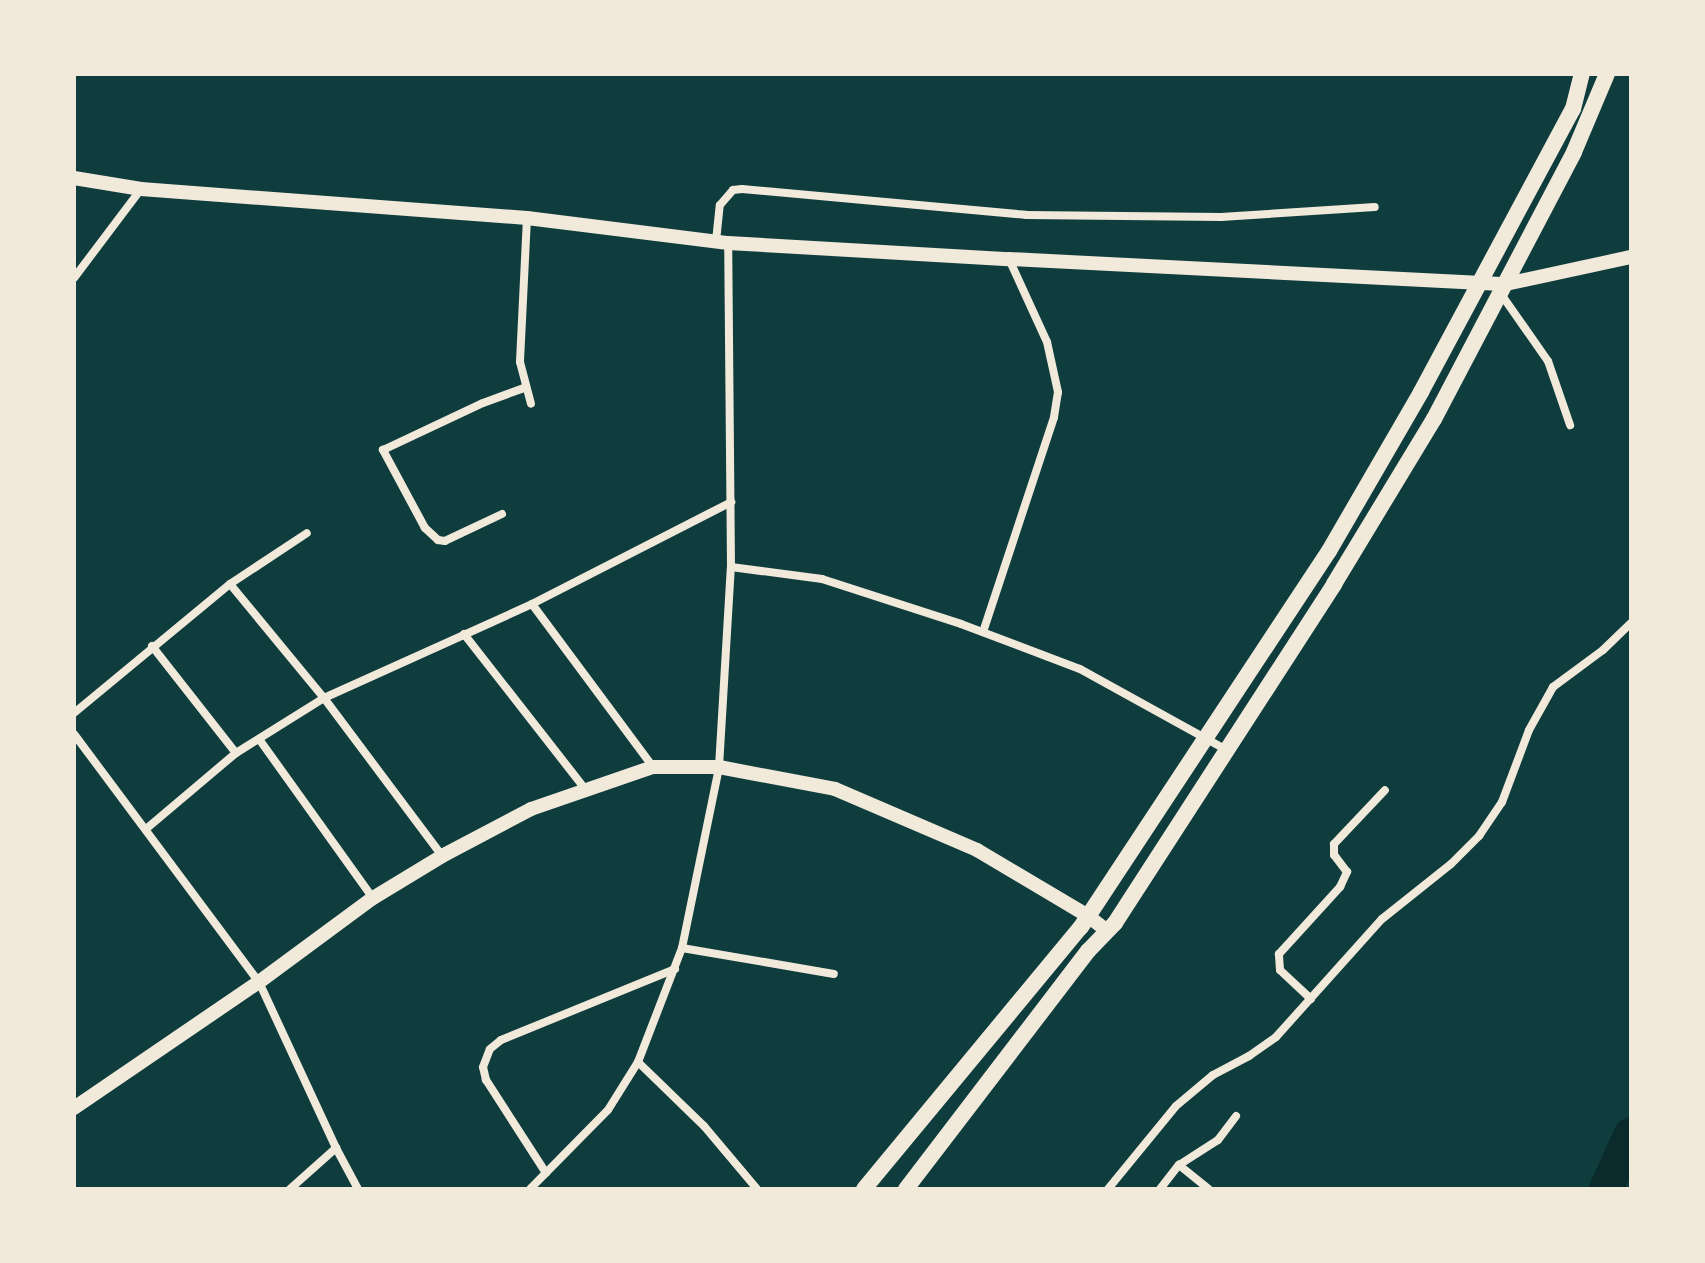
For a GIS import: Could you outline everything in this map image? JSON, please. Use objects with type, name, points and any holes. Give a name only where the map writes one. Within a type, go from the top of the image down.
[{"type":"main road","points":[[864,1189],[1088,916],[1329,551],[1421,392],[1573,109],[1582,74]]},
{"type":"main road","points":[[906,1189],[1107,931],[1227,751],[1434,419],[1574,152],[1607,74]]},
{"type":"street","points":[[74,178],[141,189],[527,218],[722,242],[1479,283],[1503,289],[1631,257]]},
{"type":"street","points":[[74,278],[141,189]]},
{"type":"street","points":[[530,1189],[608,1110],[638,1062],[682,948],[719,767],[731,567],[720,205],[733,190],[742,189],[1026,215],[1221,217],[1375,207]]},
{"type":"street","points":[[527,218],[520,362],[524,388],[531,404]]},
{"type":"street","points":[[983,632],[1054,417],[1058,392],[1047,342],[1009,259]]},
{"type":"street","points":[[1503,289],[1548,361],[1570,425]]},
{"type":"street","points":[[502,514],[445,541],[438,540],[425,528],[383,450],[483,403],[524,388]]},
{"type":"street","points":[[146,829],[236,753],[324,698],[532,604],[731,502]]},
{"type":"street","points":[[74,713],[230,584],[307,533]]},
{"type":"street","points":[[731,567],[822,579],[983,632],[1080,669],[1227,751]]},
{"type":"street","points":[[230,584],[324,698],[442,856]]},
{"type":"street","points":[[532,604],[653,767]]},
{"type":"street","points":[[1108,1189],[1156,1127],[1185,1098],[1213,1075],[1263,1047],[1311,999],[1382,919],[1451,864],[1479,836],[1502,802],[1529,730],[1553,687],[1621,635],[1631,623]]},
{"type":"street","points":[[464,634],[585,789]]},
{"type":"street","points":[[152,646],[236,753]]},
{"type":"street","points":[[74,734],[259,982],[358,1189]]},
{"type":"street","points":[[259,739],[373,898]]},
{"type":"street","points":[[75,1104],[259,982],[373,898],[442,856],[531,809],[653,767],[719,767],[835,789],[977,850],[1088,916],[1107,931]]},
{"type":"street","points":[[1311,999],[1280,970],[1279,954],[1340,887],[1347,872],[1334,855],[1334,844],[1385,790]]},
{"type":"street","points":[[682,948],[834,974]]},
{"type":"street","points":[[546,1173],[486,1080],[483,1067],[490,1049],[501,1040],[675,969]]},
{"type":"street","points":[[638,1062],[704,1126],[757,1189]]},
{"type":"street","points":[[1160,1189],[1179,1165],[1218,1140],[1236,1116]]},
{"type":"street","points":[[290,1189],[336,1148]]},
{"type":"street","points":[[1179,1165],[1209,1189]]},
{"type":"waterway","points":[[1606,1189],[1631,1134]]}]
